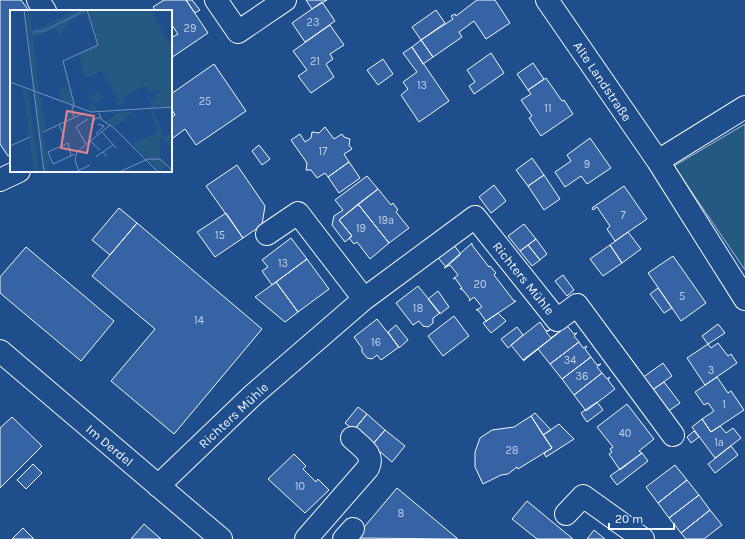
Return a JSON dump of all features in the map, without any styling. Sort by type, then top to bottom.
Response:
[{"type":"street","points":[[38,0],[45,10]]},
{"type":"street","points":[[216,0],[238,32],[285,0]]},
{"type":"street","name":"Alte Landstraße","points":[[547,0],[658,162],[745,300]]},
{"type":"street","points":[[658,162],[745,107]]},
{"type":"street","points":[[0,180],[17,172]]},
{"type":"street","points":[[267,234],[298,213],[364,299]]},
{"type":"street","name":"Richters Mühle","points":[[158,486],[253,395],[364,299],[475,217],[557,320],[577,305],[673,435]]},
{"type":"street","name":"Im Derdel","points":[[0,352],[221,539]]},
{"type":"street","points":[[306,539],[368,468],[371,462],[370,455],[352,438]]},
{"type":"street","points":[[566,514],[583,496],[643,539]]},
{"type":"shaded area","points":[[745,124],[745,270],[674,166]]},
{"type":"building","points":[[0,0],[21,0],[28,10],[10,10],[10,155],[8,156],[0,144]]},
{"type":"building","points":[[164,0],[186,0],[208,33],[172,57],[172,37],[178,34],[172,25],[172,10],[155,10],[153,7]]},
{"type":"building","points":[[186,0],[192,0],[200,10],[195,13]]},
{"type":"building","points":[[306,0],[327,0],[312,9]]},
{"type":"building","points":[[477,0],[495,0],[510,23],[486,39],[474,21],[459,32],[462,37],[433,57],[421,40],[453,19],[451,16],[455,14],[456,16]]},
{"type":"building","points":[[322,2],[335,21],[305,42],[292,23]]},
{"type":"building","points":[[436,10],[445,23],[421,40],[412,27]]},
{"type":"building","points":[[330,25],[344,45],[330,54],[333,59],[326,64],[334,77],[311,93],[298,76],[307,70],[293,51]]},
{"type":"building","points":[[421,40],[433,57],[423,64],[412,47]]},
{"type":"building","points":[[412,47],[449,101],[419,122],[401,95],[408,89],[403,82],[417,72],[403,53]]},
{"type":"building","points":[[491,53],[504,73],[474,94],[469,86],[475,82],[467,70]]},
{"type":"building","points":[[383,59],[393,74],[378,85],[367,70]]},
{"type":"building","points":[[533,63],[544,79],[528,90],[517,74]]},
{"type":"building","points":[[214,64],[246,111],[196,145],[185,129],[173,138],[172,136],[172,117],[175,115],[172,110],[172,93]]},
{"type":"building","points":[[546,78],[562,101],[564,100],[573,114],[541,136],[529,118],[532,116],[521,100],[531,94],[528,90]]},
{"type":"building","points":[[325,127],[334,139],[342,134],[344,137],[350,139],[349,145],[352,149],[344,154],[349,162],[328,177],[325,173],[317,178],[311,170],[306,170],[307,163],[291,140],[300,134],[305,142],[311,138],[312,132],[319,133]]},
{"type":"building","points":[[590,138],[611,168],[587,184],[581,176],[565,187],[555,172],[571,161],[567,155]]},
{"type":"building","points":[[259,145],[270,159],[262,165],[252,151]]},
{"type":"building","points":[[532,158],[544,175],[528,186],[516,170]]},
{"type":"building","points":[[349,162],[360,178],[339,193],[328,177]]},
{"type":"building","points":[[237,165],[265,206],[262,225],[243,238],[206,186]]},
{"type":"building","points":[[544,175],[560,199],[544,210],[528,186]]},
{"type":"building","points":[[367,176],[378,189],[339,220],[352,236],[345,242],[332,225],[334,216],[343,210],[335,200]]},
{"type":"building","points":[[494,185],[506,201],[491,213],[479,197]]},
{"type":"building","points":[[624,186],[647,219],[615,241],[607,229],[610,226],[597,207],[593,210],[592,208]]},
{"type":"building","points":[[378,189],[391,205],[393,203],[398,210],[396,212],[409,228],[389,243],[358,204]]},
{"type":"building","points":[[358,204],[389,243],[370,259],[357,242],[354,244],[349,238],[352,236],[339,220]]},
{"type":"building","points":[[119,208],[137,223],[110,255],[92,240]]},
{"type":"building","points":[[226,213],[243,238],[215,257],[197,232]]},
{"type":"building","points":[[137,223],[262,329],[174,434],[111,381],[155,329],[92,276]]},
{"type":"building","points":[[524,224],[536,239],[520,251],[508,236]]},
{"type":"building","points":[[628,232],[641,249],[622,263],[610,245]]},
{"type":"building","points":[[291,238],[307,259],[272,285],[262,271],[268,267],[262,260]]},
{"type":"building","points":[[536,239],[547,254],[540,260],[528,245]]},
{"type":"building","points":[[450,240],[460,255],[446,267],[434,253]]},
{"type":"building","points":[[472,243],[489,267],[490,266],[496,273],[494,275],[514,301],[516,301],[485,322],[486,321],[478,310],[476,310],[482,307],[474,297],[469,301],[470,299],[462,289],[460,289],[462,288],[455,278],[453,279],[458,275],[450,265],[444,268]]},
{"type":"building","points":[[528,245],[540,260],[532,266],[520,251]]},
{"type":"building","points":[[610,245],[622,263],[603,276],[590,259]]},
{"type":"building","points":[[26,247],[114,321],[81,361],[0,293],[0,277]]},
{"type":"building","points":[[673,256],[706,303],[681,321],[648,273]]},
{"type":"building","points":[[307,259],[329,289],[298,312],[276,282]]},
{"type":"building","points":[[563,275],[574,290],[567,296],[555,281]]},
{"type":"building","points":[[276,282],[298,312],[285,322],[255,297]]},
{"type":"building","points":[[418,286],[440,313],[433,318],[433,323],[428,327],[423,326],[419,321],[413,325],[396,303]]},
{"type":"building","points":[[658,288],[672,308],[664,313],[650,294]]},
{"type":"building","points":[[438,291],[449,307],[440,314],[428,299]]},
{"type":"building","points":[[498,313],[506,321],[491,333],[483,323]]},
{"type":"building","points":[[454,316],[469,336],[443,356],[428,336]]},
{"type":"building","points":[[377,319],[399,347],[381,360],[377,355],[372,359],[367,358],[354,337]]},
{"type":"building","points":[[540,322],[546,331],[550,330],[546,332],[551,338],[567,326],[523,360],[511,345]]},
{"type":"building","points":[[718,324],[725,333],[708,344],[702,336]]},
{"type":"building","points":[[396,325],[408,340],[399,348],[388,332]]},
{"type":"building","points":[[567,326],[574,334],[577,333],[574,336],[579,342],[550,364],[538,349]]},
{"type":"building","points":[[517,327],[523,335],[508,348],[501,339]]},
{"type":"building","points":[[579,342],[583,348],[587,346],[585,349],[591,357],[562,379],[550,364]]},
{"type":"building","points":[[718,343],[728,356],[731,354],[737,363],[705,385],[687,358],[708,344],[711,348]]},
{"type":"building","points":[[591,357],[597,365],[601,364],[597,367],[602,373],[574,395],[562,379]]},
{"type":"building","points":[[663,363],[672,376],[651,391],[642,378]]},
{"type":"building","points":[[602,373],[607,379],[610,377],[608,380],[615,389],[586,411],[574,395]]},
{"type":"building","points":[[717,377],[728,393],[731,391],[744,410],[711,432],[702,419],[714,411],[708,403],[704,405],[695,392]]},
{"type":"building","points":[[664,382],[680,403],[667,412],[651,391]]},
{"type":"building","points":[[597,402],[603,410],[587,422],[581,413]]},
{"type":"building","points":[[627,404],[654,439],[639,451],[642,453],[620,470],[609,454],[612,452],[610,449],[613,447],[597,427]]},
{"type":"building","points":[[358,407],[367,414],[354,430],[345,423]]},
{"type":"building","points":[[535,413],[551,430],[543,435],[531,416]]},
{"type":"building","points":[[367,414],[385,430],[372,445],[354,430]]},
{"type":"building","points":[[531,416],[552,448],[518,469],[517,467],[508,474],[501,475],[483,484],[475,467],[475,452],[480,438],[492,430],[514,427]]},
{"type":"building","points":[[12,417],[42,446],[0,488],[0,428]]},
{"type":"building","points":[[702,419],[711,432],[720,426],[726,433],[733,428],[741,438],[715,458],[692,427]]},
{"type":"building","points":[[559,424],[574,439],[546,457],[544,453],[552,448],[543,435]]},
{"type":"building","points":[[385,430],[405,446],[392,462],[372,445]]},
{"type":"building","points":[[694,431],[699,437],[691,443],[687,437]]},
{"type":"building","points":[[731,446],[738,455],[715,473],[708,464]]},
{"type":"building","points":[[642,453],[648,461],[617,485],[610,476]]},
{"type":"building","points":[[294,454],[306,466],[303,469],[316,482],[318,479],[329,490],[305,513],[268,479]]},
{"type":"building","points":[[33,464],[42,473],[26,489],[17,480]]},
{"type":"building","points":[[675,465],[687,480],[658,503],[646,487]]},
{"type":"building","points":[[687,480],[699,495],[669,518],[658,503]]},
{"type":"building","points":[[397,488],[458,539],[355,538]]},
{"type":"building","points":[[699,495],[710,510],[681,533],[669,518]]},
{"type":"building","points":[[527,501],[573,539],[537,539],[512,519]]},
{"type":"building","points":[[710,510],[722,525],[704,539],[686,539],[681,533]]},
{"type":"building","points":[[144,524],[161,539],[131,539]]},
{"type":"building","points":[[23,528],[34,539],[12,539]]},
{"type":"building","points":[[594,530],[605,539],[587,539]]}]
